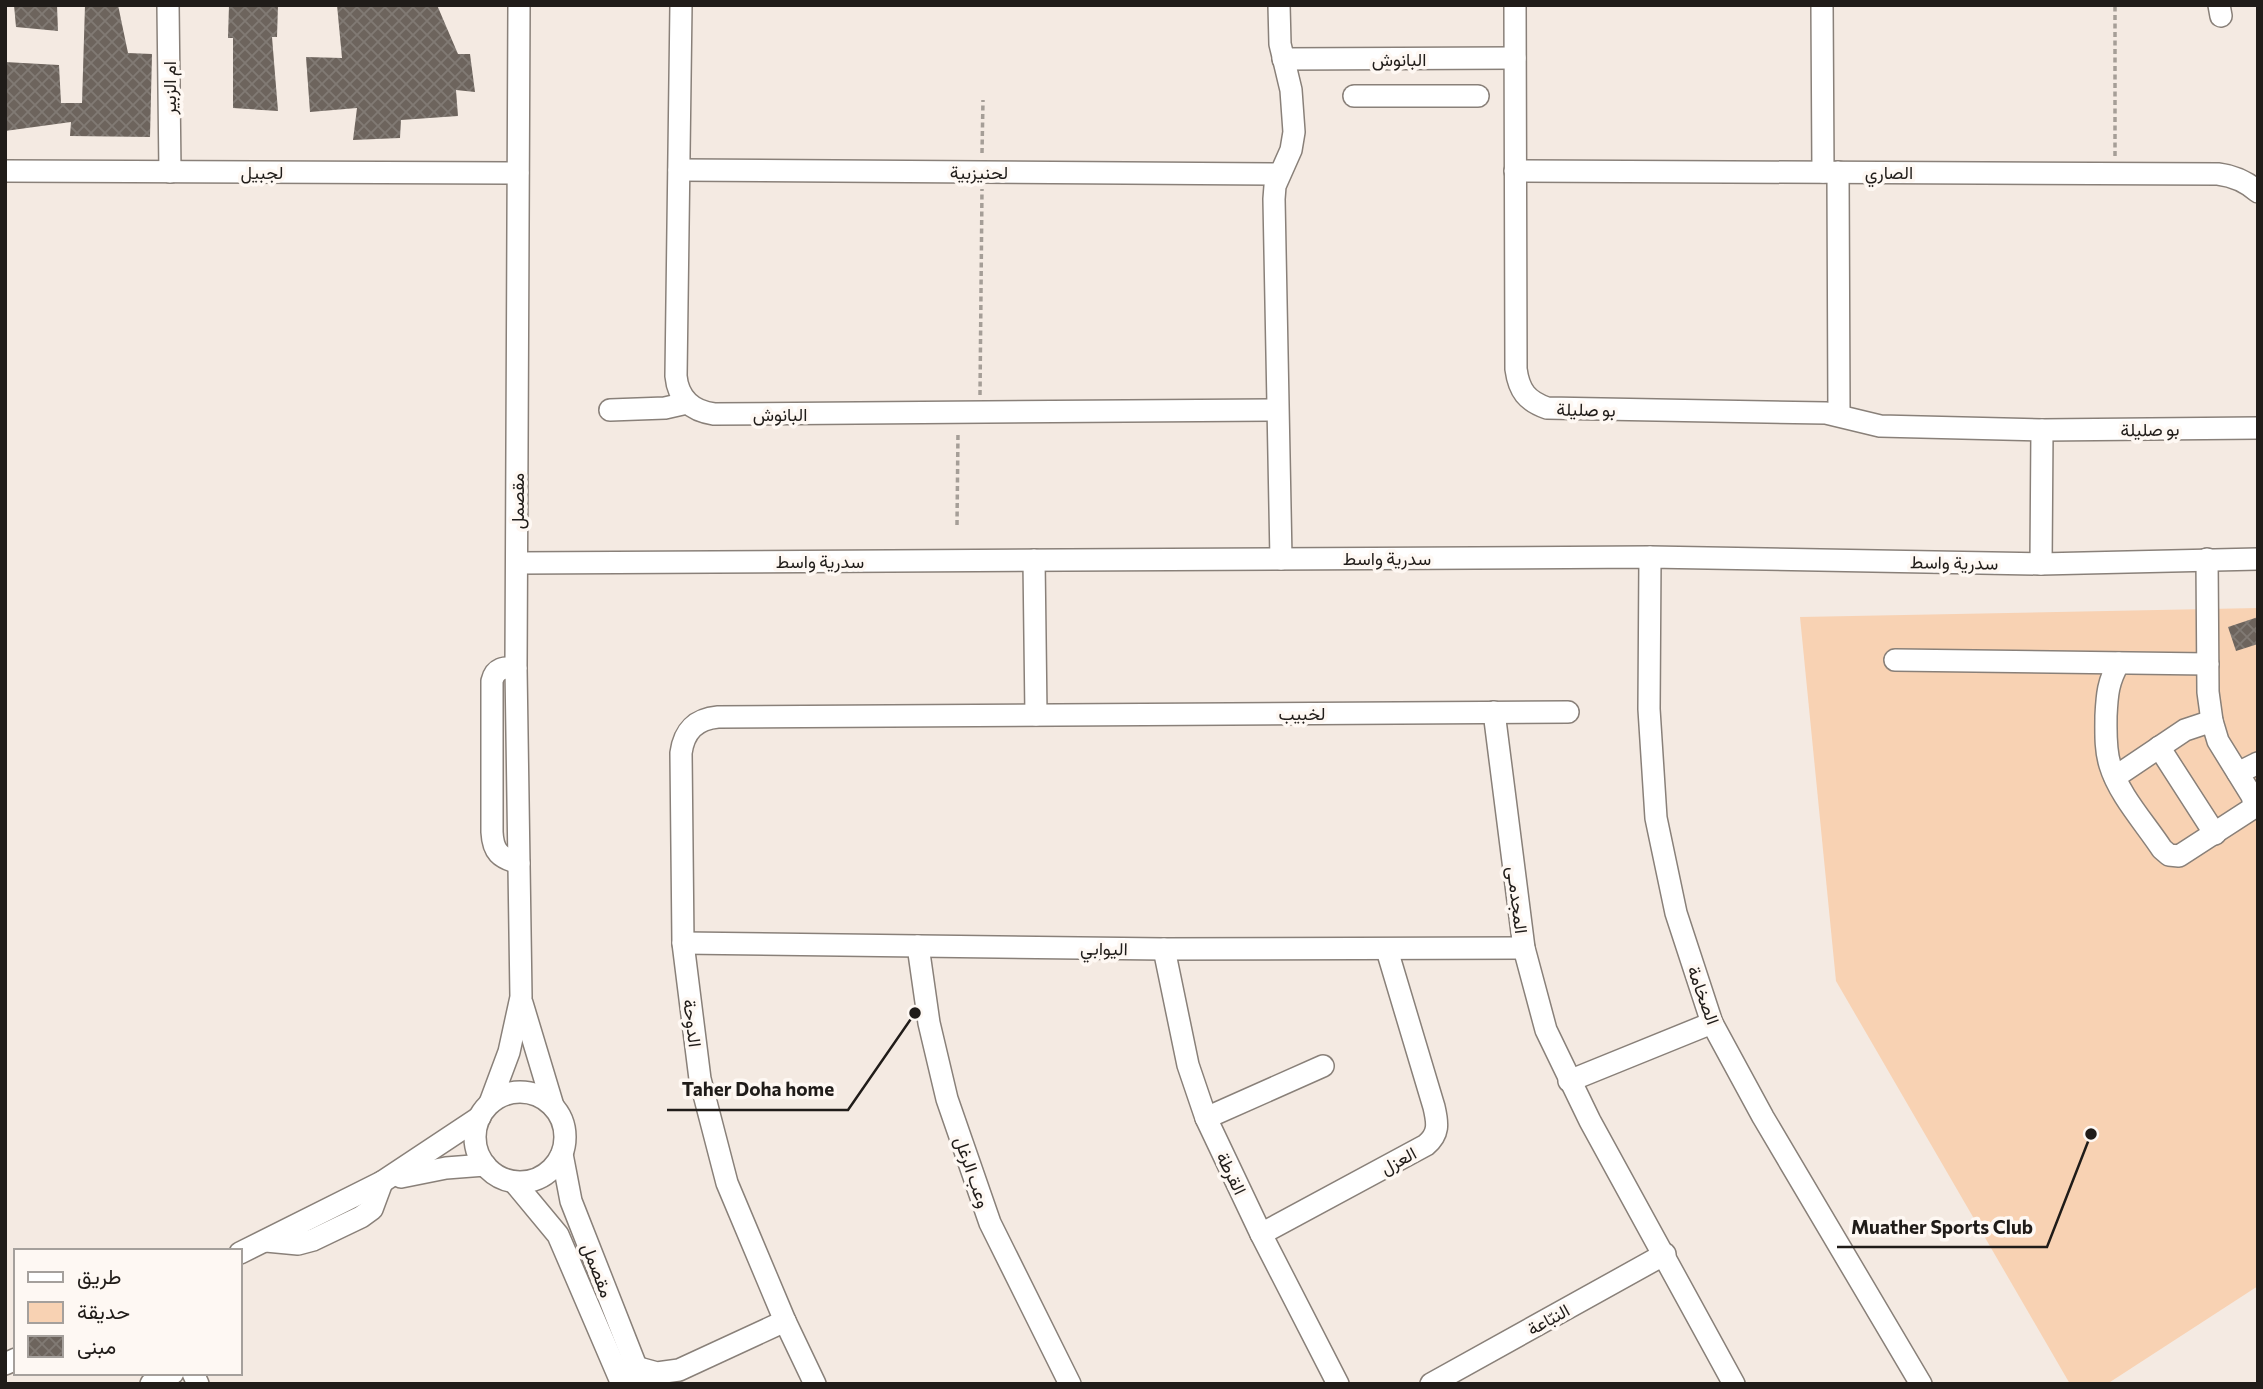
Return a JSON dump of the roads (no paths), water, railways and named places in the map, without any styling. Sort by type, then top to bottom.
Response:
[{"type":"street","name":"ام الزبير","points":[[168,5],[170,172]]},
{"type":"street","name":"مقصمل","points":[[485,1110],[509,1052],[521,997],[516,668],[519,5]]},
{"type":"street","points":[[610,410],[665,408],[687,403],[677,385],[676,376],[681,5]]},
{"type":"street","points":[[1279,5],[1283,59],[1291,90],[1294,132],[1291,150],[1279,174],[1274,199],[1276,410],[1281,559]]},
{"type":"street","name":"بو صليلة","points":[[1515,5],[1516,369],[1518,383],[1524,395],[1535,404],[1547,408],[1839,415],[1880,426],[2042,430],[2258,428]]},
{"type":"street","points":[[1822,5],[1839,415]]},
{"type":"street","name":"البانوش","points":[[1283,59],[1515,58]]},
{"type":"street","points":[[1415,60],[1415,96]]},
{"type":"street","points":[[1354,96],[1478,96]]},
{"type":"street","name":"لحنيزبية","points":[[679,170],[1279,174]]},
{"type":"street","name":"لجبيل","points":[[5,171],[518,173]]},
{"type":"street","name":"الصاري","points":[[1516,171],[2218,174],[2234,177],[2258,192]]},
{"type":"street","name":"البانوش","points":[[687,403],[704,413],[714,414],[1276,410]]},
{"type":"street","points":[[2041,564],[2042,430]]},
{"type":"street","name":"سدرية واسط","points":[[517,563],[1650,557],[2041,564],[2258,559]]},
{"type":"street","name":"الصخامة","points":[[1650,557],[1649,709],[1656,818],[1676,913],[1712,1023],[1763,1117],[1921,1384]]},
{"type":"street","points":[[2119,663],[2112,674],[2107,691],[2106,741],[2115,777],[2162,849],[2169,855],[2183,855],[2253,807],[2253,800],[2218,741],[2212,721],[2208,692],[2207,559]]},
{"type":"street","points":[[1034,560],[1036,715]]},
{"type":"street","points":[[1895,660],[2208,664]]},
{"type":"street","name":"المجدمـى","points":[[1494,712],[1524,948],[1546,1030],[1569,1081],[1734,1384]]},
{"type":"street","name":"لخبيب","points":[[681,754],[682,742],[696,723],[718,716],[1568,712]]},
{"type":"street","points":[[2115,777],[2185,730],[2212,721]]},
{"type":"street","points":[[2159,747],[2214,834]]},
{"type":"street","name":"الدوحة","points":[[681,754],[683,943],[700,1079],[727,1183],[785,1321],[815,1384]]},
{"type":"street","points":[[2238,773],[2258,763]]},
{"type":"street","name":"اليوابي","points":[[683,943],[1164,949],[1524,948]]},
{"type":"street","name":"وعب الرغل","points":[[918,946],[929,1023],[947,1098],[990,1223],[1070,1384]]},
{"type":"street","name":"القرطة","points":[[1164,949],[1188,1065],[1206,1118],[1261,1234],[1338,1384]]},
{"type":"street","name":"العزل","points":[[1261,1234],[1426,1145],[1437,1132],[1434,1107],[1387,950]]},
{"type":"street","name":"مقصمل","points":[[521,997],[553,1106]]},
{"type":"street","points":[[1569,1081],[1712,1023]]},
{"type":"street","points":[[1206,1118],[1323,1066]]},
{"type":"street","points":[[242,1252],[382,1182],[505,1094],[522,1092],[539,1096],[553,1106],[562,1120],[566,1137],[555,1167],[543,1176],[529,1181],[514,1182],[498,1176],[485,1165],[477,1150],[475,1133],[485,1110]]},
{"type":"street","name":"مقصمل","points":[[562,1154],[571,1201],[633,1378]]},
{"type":"street","points":[[382,1182],[417,1173],[485,1165]]},
{"type":"street","name":"مقصمل","points":[[514,1182],[558,1235],[633,1378]]},
{"type":"street","name":"النبّاعة","points":[[1431,1384],[1665,1254]]},
{"type":"street","points":[[633,1378],[657,1373],[672,1377],[785,1321]]},
{"type":"street","points":[[151,1384],[169,1375]]},
{"type":"place","name":"Taher Doha home","points":[[915,1013]]},
{"type":"place","name":"Muather Sports Club","points":[[2091,1134]]}]
